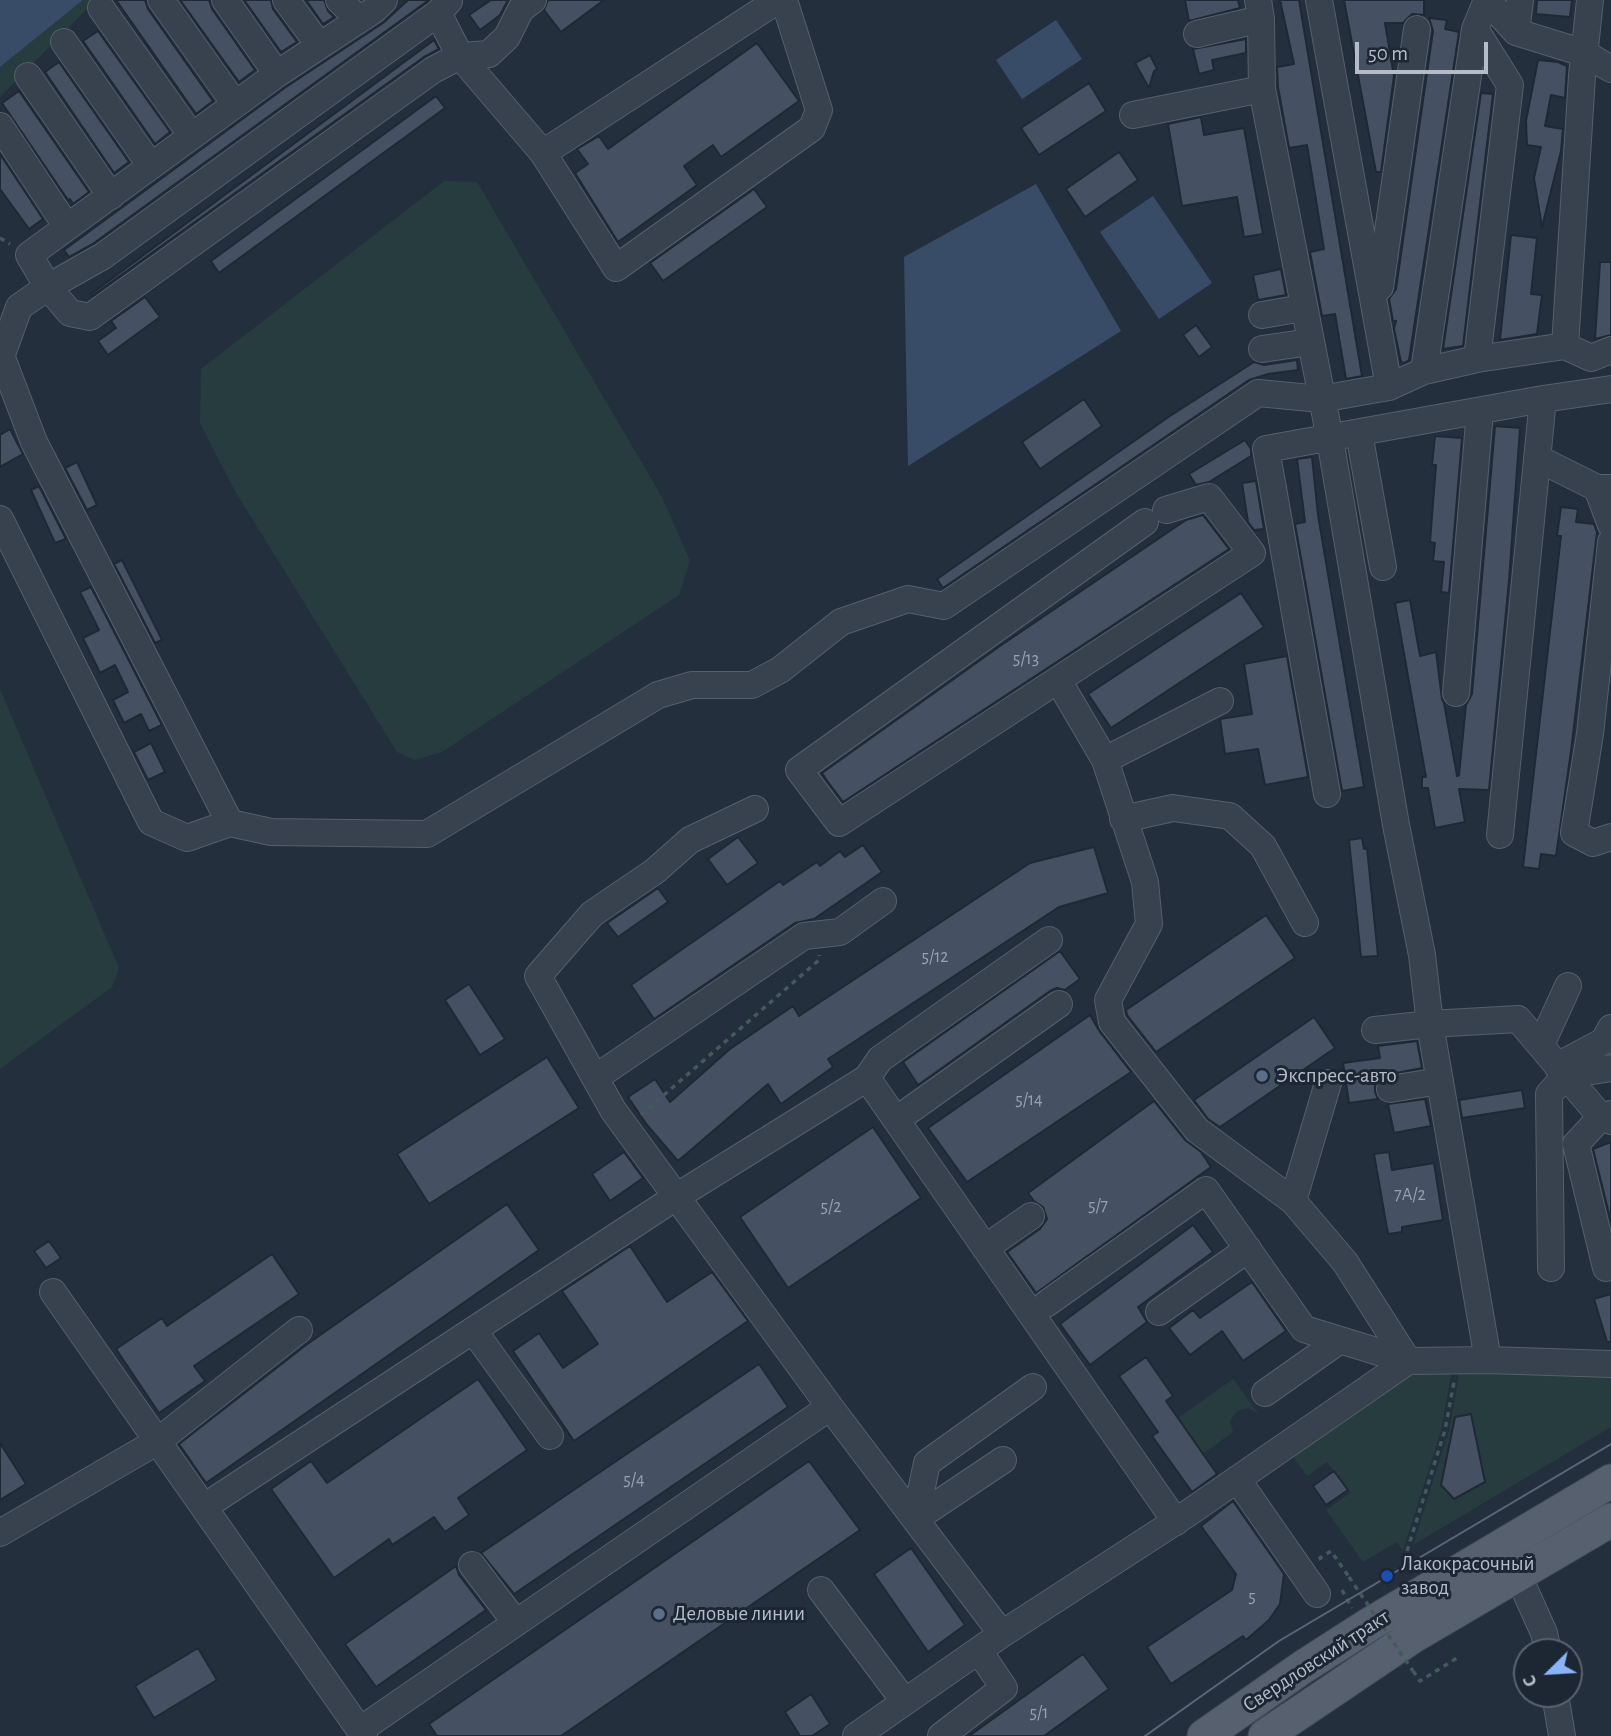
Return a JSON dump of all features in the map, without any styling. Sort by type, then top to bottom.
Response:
[{"type":"main road","name":"Свердловский тракт","points":[[1204,1736],[1303,1667],[1611,1481]]},
{"type":"main road","name":"Свердловский тракт","points":[[1265,1736],[1412,1637],[1611,1520]]},
{"type":"main road","points":[[1502,1546],[1518,1575]]},
{"type":"street","points":[[161,0],[235,104]]},
{"type":"street","points":[[225,0],[277,74]]},
{"type":"street","points":[[286,0],[319,45]]},
{"type":"street","points":[[339,0],[359,19]]},
{"type":"street","points":[[384,0],[374,10],[235,104],[29,255],[48,287],[70,313],[90,317],[433,70],[460,55],[489,54],[507,37],[521,9],[533,0]]},
{"type":"street","points":[[543,153],[778,0]]},
{"type":"street","points":[[230,823],[34,442],[1,359],[19,307],[103,256],[444,7],[460,55],[543,153],[616,268],[811,128],[818,110],[784,0]]},
{"type":"street","points":[[1320,0],[1389,387]]},
{"type":"street","points":[[1424,370],[1475,29],[1487,0],[1516,32],[1584,54],[1611,69]]},
{"type":"street","points":[[1516,32],[1520,0]]},
{"type":"street","points":[[1565,346],[1590,0]]},
{"type":"street","points":[[101,8],[192,136]]},
{"type":"street","points":[[1197,34],[1259,10],[1262,89],[1330,439],[1396,825],[1422,955],[1430,1024],[1488,1360]]},
{"type":"street","points":[[1376,309],[1417,29]]},
{"type":"street","points":[[1475,29],[1510,85],[1477,359]]},
{"type":"street","points":[[64,42],[151,166]]},
{"type":"street","points":[[28,76],[111,195]]},
{"type":"street","points":[[1133,115],[1262,89]]},
{"type":"street","points":[[0,127],[67,227]]},
{"type":"street","points":[[1262,315],[1303,308]]},
{"type":"street","points":[[1262,349],[1310,342]]},
{"type":"street","points":[[0,519],[151,822],[187,838],[230,823],[271,832],[427,834],[658,695],[692,685],[752,685],[780,670],[841,622],[908,599],[944,606],[1258,393],[1321,399],[1389,387],[1424,370],[1477,359],[1565,346],[1591,358],[1611,350]]},
{"type":"street","points":[[1326,794],[1266,449],[1611,389]]},
{"type":"street","points":[[1500,835],[1543,399]]},
{"type":"street","points":[[1456,693],[1479,411]]},
{"type":"street","points":[[1359,433],[1382,567]]},
{"type":"street","points":[[1537,458],[1604,488],[1611,525]]},
{"type":"street","points":[[1209,498],[1252,553],[1058,680],[839,823],[799,770],[1155,516],[1209,498]]},
{"type":"street","points":[[1611,542],[1600,739],[1574,833],[1593,843],[1611,837]]},
{"type":"street","points":[[1058,680],[1105,760],[1145,882],[1149,924],[1108,1000],[1112,1022],[1197,1130],[1293,1201],[1345,1262],[1408,1361]]},
{"type":"street","points":[[1105,760],[1220,701]]},
{"type":"street","points":[[1123,819],[1172,808],[1230,816],[1263,846],[1306,923]]},
{"type":"street","points":[[755,809],[690,840],[655,871],[592,914],[538,976],[613,1110],[830,1406],[1002,1634]]},
{"type":"street","points":[[595,1078],[804,936],[840,932],[883,901]]},
{"type":"street","points":[[204,1507],[676,1197],[867,1078],[880,1059],[1049,940]]},
{"type":"street","points":[[1541,1045],[1568,986]]},
{"type":"street","points":[[896,1120],[1059,1004]]},
{"type":"street","points":[[1375,1030],[1518,1019],[1608,1117],[1576,1144],[1606,1268]]},
{"type":"street","points":[[1551,1268],[1549,1094],[1562,1070],[1604,1041],[1611,1028]]},
{"type":"street","points":[[1562,1070],[1611,1068]]},
{"type":"street","points":[[867,1078],[1176,1522]]},
{"type":"street","points":[[1390,1089],[1440,1081]]},
{"type":"street","points":[[1293,1201],[1328,1083]]},
{"type":"street","points":[[1046,1304],[1206,1190],[1304,1329],[1408,1361],[1488,1360],[1611,1364]]},
{"type":"street","points":[[985,1248],[1031,1216]]},
{"type":"street","points":[[1159,1311],[1248,1249]]},
{"type":"street","points":[[53,1292],[362,1733],[830,1406]]},
{"type":"street","points":[[0,1533],[158,1441],[299,1330]]},
{"type":"street","points":[[473,1330],[550,1436]]},
{"type":"street","points":[[1265,1393],[1340,1340]]},
{"type":"street","points":[[856,1736],[1002,1634],[1176,1522],[1408,1361]]},
{"type":"street","points":[[915,1519],[927,1463],[1033,1387]]},
{"type":"street","points":[[915,1519],[1003,1460]]},
{"type":"street","points":[[1237,1479],[1317,1594]]},
{"type":"street","points":[[472,1565],[516,1623]]},
{"type":"street","points":[[1518,1575],[1545,1638]]},
{"type":"street","points":[[821,1590],[905,1702]]},
{"type":"street","points":[[941,1736],[1004,1688],[979,1651]]},
{"type":"street","points":[[1557,1708],[1562,1736]]},
{"type":"path","points":[[626,1128],[819,960],[823,934]]},
{"type":"path","points":[[1407,1551],[1445,1430],[1457,1360]]},
{"type":"path","points":[[1326,1567],[1320,1558],[1331,1550],[1420,1681],[1457,1658]]},
{"type":"green space","points":[[83,0],[96,0],[0,97],[0,67]]},
{"type":"green space","points":[[444,181],[477,182],[662,497],[690,561],[679,595],[442,752],[415,760],[397,752],[236,493],[200,423],[201,369]]},
{"type":"green space","points":[[0,689],[119,968],[112,987],[0,1069]]},
{"type":"green space","points":[[1453,1363],[1441,1431],[1403,1551],[1397,1542],[1363,1562],[1326,1510],[1350,1493],[1327,1462],[1307,1476],[1291,1454],[1398,1376]]},
{"type":"green space","points":[[1461,1363],[1611,1378],[1611,1427],[1413,1545],[1450,1427]]},
{"type":"green space","points":[[1233,1379],[1259,1415],[1249,1408],[1237,1411],[1230,1421],[1233,1432],[1203,1454],[1178,1418]]},
{"type":"water","points":[[0,0],[83,0],[0,67]]},
{"type":"water","points":[[1056,20],[1082,59],[1022,99],[996,60]]},
{"type":"water","points":[[1036,184],[1121,331],[908,466],[904,257]]},
{"type":"water","points":[[1153,196],[1212,283],[1159,319],[1100,232]]},
{"type":"building","points":[[116,0],[145,0],[148,9],[213,101],[196,114]]},
{"type":"building","points":[[180,0],[209,0],[212,9],[255,70],[239,82]]},
{"type":"building","points":[[244,0],[271,0],[273,9],[297,42],[281,52]]},
{"type":"building","points":[[306,0],[324,0],[328,11],[334,17],[323,24]]},
{"type":"building","points":[[408,0],[429,0],[94,243],[69,257],[64,250],[286,87],[383,23]]},
{"type":"building","points":[[491,0],[508,0],[500,15],[480,30],[469,15]]},
{"type":"building","points":[[548,0],[604,0],[561,32],[544,10]]},
{"type":"building","points":[[1185,0],[1238,0],[1240,8],[1189,21]]},
{"type":"building","points":[[1280,0],[1299,0],[1362,376],[1346,379],[1335,314],[1322,316],[1310,252],[1324,249],[1307,145],[1289,148],[1278,87],[1277,67],[1294,64]]},
{"type":"building","points":[[1344,0],[1424,0],[1424,15],[1412,14],[1403,23],[1385,23],[1394,76],[1381,172],[1376,172]]},
{"type":"building","points":[[1537,0],[1572,0],[1570,17],[1536,14]]},
{"type":"building","points":[[1429,18],[1447,20],[1445,29],[1459,32],[1409,360],[1404,363],[1401,362],[1394,329],[1396,321],[1393,321],[1389,299],[1396,289],[1433,31]]},
{"type":"building","points":[[98,31],[170,132],[155,144],[83,41]]},
{"type":"building","points":[[1246,39],[1246,53],[1212,60],[1214,70],[1199,74],[1193,49]]},
{"type":"building","points":[[434,40],[439,49],[424,57],[92,296],[91,294]]},
{"type":"building","points":[[757,43],[799,101],[721,157],[713,145],[684,166],[697,185],[618,242],[575,173],[588,164],[577,149],[599,136],[608,149]]},
{"type":"building","points":[[1150,55],[1157,69],[1149,88],[1135,63]]},
{"type":"building","points":[[1538,60],[1567,66],[1565,98],[1551,95],[1545,126],[1563,129],[1561,151],[1542,227],[1534,178],[1541,147],[1527,145],[1526,121]]},
{"type":"building","points":[[59,62],[129,162],[114,173],[45,72]]},
{"type":"building","points":[[1089,83],[1106,111],[1039,155],[1021,128]]},
{"type":"building","points":[[19,91],[89,192],[73,204],[2,103]]},
{"type":"building","points":[[1481,93],[1493,94],[1463,346],[1443,349]]},
{"type":"building","points":[[436,96],[445,108],[219,273],[211,261]]},
{"type":"building","points":[[1201,117],[1204,135],[1244,128],[1263,234],[1244,237],[1237,197],[1182,206],[1168,124]]},
{"type":"building","points":[[1119,152],[1138,180],[1085,217],[1066,189]]},
{"type":"building","points":[[0,154],[43,219],[29,229],[0,189]]},
{"type":"building","points":[[754,189],[767,207],[663,281],[650,263]]},
{"type":"building","points":[[1511,235],[1537,238],[1531,294],[1542,295],[1537,334],[1500,340]]},
{"type":"building","points":[[1600,262],[1611,262],[1611,335],[1595,339]]},
{"type":"building","points":[[1281,269],[1286,295],[1258,300],[1253,275]]},
{"type":"building","points":[[145,297],[160,317],[108,355],[98,341],[116,328],[111,321]]},
{"type":"building","points":[[1196,325],[1212,347],[1199,357],[1183,335]]},
{"type":"building","points":[[1297,360],[1298,370],[1249,380],[943,588],[937,579],[1170,416],[1254,362],[1264,365]]},
{"type":"building","points":[[1084,399],[1102,426],[1040,469],[1022,442]]},
{"type":"building","points":[[1495,426],[1520,428],[1489,790],[1459,789],[1465,822],[1435,828],[1428,788],[1422,788],[1422,777],[1426,777],[1395,603],[1410,600],[1420,656],[1436,652],[1457,776],[1466,705],[1472,694]]},
{"type":"building","points":[[10,429],[23,454],[0,467],[0,435]]},
{"type":"building","points":[[1435,436],[1462,438],[1449,593],[1441,592],[1444,562],[1433,561],[1435,543],[1430,542],[1436,465],[1432,465]]},
{"type":"building","points":[[1245,440],[1251,449],[1251,456],[1209,482],[1196,485],[1189,474]]},
{"type":"building","points":[[1312,457],[1318,515],[1364,787],[1342,791],[1295,524],[1305,522],[1297,459]]},
{"type":"building","points":[[77,462],[97,505],[87,510],[65,468]]},
{"type":"building","points":[[1256,481],[1264,529],[1254,530],[1248,522],[1242,483]]},
{"type":"building","points":[[39,486],[66,539],[55,543],[31,490]]},
{"type":"building","points":[[1561,507],[1578,509],[1576,522],[1594,524],[1597,532],[1556,856],[1541,854],[1539,869],[1523,867],[1561,536],[1557,536]]},
{"type":"building","points":[[1203,515],[1229,549],[843,802],[822,773],[1000,646],[1186,520]]},
{"type":"building","points":[[122,560],[162,640],[155,643],[114,564]]},
{"type":"building","points":[[91,587],[162,725],[149,731],[141,714],[124,723],[113,700],[128,692],[115,665],[100,673],[83,638],[99,630],[80,592]]},
{"type":"building","points":[[1241,593],[1264,627],[1111,728],[1088,694]]},
{"type":"building","points":[[1287,656],[1308,777],[1265,785],[1258,749],[1225,754],[1220,719],[1252,714],[1244,664]]},
{"type":"building","points":[[151,743],[165,772],[148,780],[134,752]]},
{"type":"building","points":[[738,837],[758,863],[727,885],[708,859]]},
{"type":"building","points":[[1362,838],[1364,849],[1367,848],[1378,956],[1361,957],[1349,840]]},
{"type":"building","points":[[863,845],[882,872],[814,919],[795,923],[654,1019],[631,985],[780,881],[783,885],[817,862],[820,866],[840,851],[845,857]]},
{"type":"building","points":[[1094,847],[1108,893],[1059,907],[828,1059],[833,1067],[781,1104],[768,1084],[678,1161],[647,1125],[628,1097],[655,1079],[670,1102],[730,1049],[793,1006],[799,1016],[1030,863]]},
{"type":"building","points":[[658,888],[668,902],[618,937],[607,923]]},
{"type":"building","points":[[1266,915],[1295,958],[1156,1052],[1126,1010]]},
{"type":"building","points":[[1060,951],[1080,979],[1065,990],[1057,988],[1050,991],[918,1085],[903,1062]]},
{"type":"building","points":[[469,984],[505,1039],[480,1055],[445,1000]]},
{"type":"building","points":[[1090,1015],[1131,1072],[967,1182],[928,1128]]},
{"type":"building","name":"Экспресс-авто","points":[[1314,1017],[1335,1048],[1220,1127],[1208,1119],[1194,1100]]},
{"type":"building","points":[[1417,1041],[1422,1068],[1381,1076],[1375,1084],[1378,1099],[1349,1103],[1343,1063],[1380,1058],[1378,1046]]},
{"type":"building","points":[[547,1057],[579,1108],[429,1204],[397,1154]]},
{"type":"building","points":[[1522,1090],[1525,1108],[1462,1118],[1459,1100]]},
{"type":"building","points":[[1425,1099],[1431,1126],[1394,1133],[1388,1104]]},
{"type":"building","points":[[1154,1101],[1185,1140],[1201,1152],[1211,1167],[1036,1293],[1007,1252],[1040,1229],[1047,1219],[1043,1207],[1028,1193]]},
{"type":"building","points":[[873,1127],[921,1198],[788,1288],[740,1217]]},
{"type":"building","points":[[1611,1142],[1611,1222],[1593,1149]]},
{"type":"building","points":[[624,1152],[643,1178],[610,1201],[592,1174]]},
{"type":"building","points":[[1389,1152],[1392,1170],[1434,1163],[1443,1220],[1402,1227],[1402,1232],[1388,1234],[1374,1154]]},
{"type":"building","points":[[507,1204],[539,1250],[206,1483],[179,1444],[306,1345]]},
{"type":"building","points":[[1193,1225],[1213,1252],[1138,1307],[1147,1322],[1090,1365],[1060,1324]]},
{"type":"building","points":[[49,1241],[61,1258],[46,1268],[34,1251]]},
{"type":"building","points":[[630,1246],[667,1302],[712,1272],[748,1321],[574,1441],[513,1351],[539,1333],[563,1368],[598,1344],[562,1291]]},
{"type":"building","points":[[272,1254],[299,1294],[194,1366],[205,1381],[159,1413],[116,1349],[162,1318],[167,1326]]},
{"type":"building","points":[[1252,1282],[1286,1331],[1243,1361],[1222,1331],[1190,1355],[1169,1328],[1193,1310],[1200,1318]]},
{"type":"building","points":[[1611,1294],[1611,1342],[1607,1342],[1594,1299]]},
{"type":"building","points":[[1146,1357],[1173,1396],[1166,1401],[1217,1474],[1192,1492],[1152,1436],[1158,1432],[1119,1376]]},
{"type":"building","points":[[759,1364],[788,1407],[514,1594],[481,1553]]},
{"type":"building","points":[[478,1379],[527,1450],[458,1498],[469,1515],[445,1532],[434,1517],[392,1545],[389,1539],[334,1578],[271,1489],[311,1461],[327,1483]]},
{"type":"building","points":[[1471,1414],[1485,1482],[1454,1499],[1441,1485],[1455,1417]]},
{"type":"building","points":[[0,1443],[26,1484],[0,1500]]},
{"type":"building","points":[[809,1461],[860,1530],[561,1736],[437,1736],[429,1724]]},
{"type":"building","points":[[1334,1471],[1348,1490],[1326,1505],[1313,1486]]},
{"type":"building","points":[[1233,1501],[1284,1574],[1280,1604],[1269,1620],[1246,1640],[1243,1636],[1171,1684],[1147,1647],[1232,1590],[1236,1574],[1201,1526]]},
{"type":"building","points":[[911,1548],[965,1625],[928,1652],[874,1574]]},
{"type":"building","points":[[456,1566],[459,1575],[486,1610],[376,1687],[345,1644]]},
{"type":"building","points":[[198,1648],[217,1680],[154,1718],[135,1686]]},
{"type":"building","points":[[1083,1654],[1109,1689],[1044,1736],[969,1736]]},
{"type":"building","points":[[811,1694],[830,1724],[812,1736],[800,1736],[785,1712]]},
{"type":"tram line","points":[[1145,1736],[1279,1641],[1611,1444]]},
{"type":"place","name":"Экспресс-авто","points":[[1262,1076]]},
{"type":"place","name":"Лакокрасочный завод","points":[[1387,1576]]},
{"type":"place","name":"Деловые линии","points":[[659,1614]]}]
